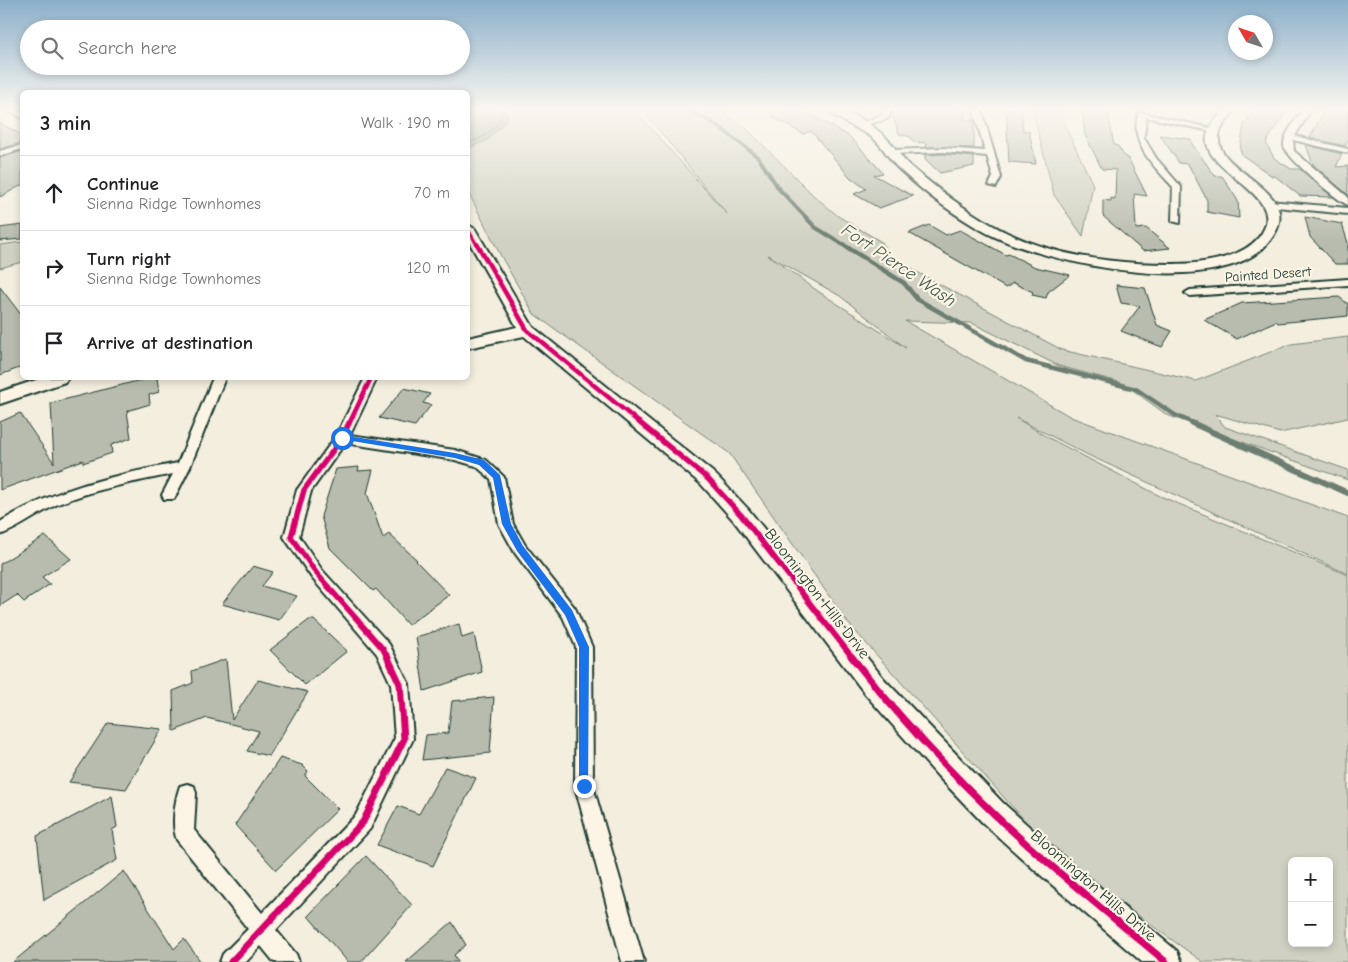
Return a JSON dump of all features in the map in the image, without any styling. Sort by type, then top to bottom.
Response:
[{"type":"street","points":[[893,153],[906,170],[971,217],[1009,239],[1069,257],[1097,262],[1135,267],[1193,267],[1240,256],[1264,240],[1271,228],[1269,204],[1257,188],[1221,157],[1219,153]]},
{"type":"street","points":[[977,153],[990,154],[997,177],[993,185]]},
{"type":"street","points":[[1149,153],[1177,187],[1177,221]]},
{"type":"street","points":[[1291,153],[1293,157],[1328,182],[1348,202]]},
{"type":"street","points":[[1269,204],[1348,211]]},
{"type":"street","name":"Bloomington Hills Drive","points":[[470,233],[527,330],[708,479],[741,515],[875,687],[947,765],[993,813],[1046,862],[1166,962]]},
{"type":"street","name":"Painted Desert","points":[[1190,293],[1348,282]]},
{"type":"street","points":[[470,343],[527,330]]},
{"type":"street","points":[[0,398],[53,380]]},
{"type":"street","points":[[169,495],[183,467],[218,380]]},
{"type":"street","points":[[231,962],[263,930],[362,822],[404,739],[400,684],[383,649],[318,574],[291,537],[304,490],[342,438],[370,380]]},
{"type":"street","points":[[342,438],[482,462],[497,477],[506,524],[520,549],[569,613],[584,647],[584,786],[633,962]]},
{"type":"street","points":[[0,529],[30,511],[60,497],[117,480],[183,467]]},
{"type":"street","points":[[187,793],[184,833],[288,962]]},
{"type":"shaded area","points":[[470,153],[673,153],[727,214],[677,153],[771,153],[813,195],[838,216],[883,243],[889,257],[1062,350],[1196,381],[1291,344],[1348,337],[1348,418],[1280,433],[1215,414],[1225,427],[1348,470],[1348,480],[1167,415],[1123,383],[1059,366],[972,323],[905,321],[1071,417],[1348,518],[1348,574],[1088,455],[1016,418],[1047,437],[1160,496],[1348,575],[1348,962],[1203,962],[1059,859],[848,623],[729,453],[534,314],[470,196]],"holes":[[[768,255],[840,296],[906,348],[819,292]]]},
{"type":"shaded area","points":[[1043,153],[1078,153],[1093,185],[1083,236],[1054,195]]},
{"type":"shaded area","points":[[20,242],[20,263],[0,268],[0,245]]},
{"type":"building","points":[[20,153],[20,186],[0,197],[0,158]]},
{"type":"building","points":[[830,153],[865,153],[883,173],[874,175],[913,196],[879,208],[854,194],[866,189],[850,177]]},
{"type":"building","points":[[1008,153],[1034,153],[1036,164],[1009,162]]},
{"type":"building","points":[[1094,153],[1122,153],[1128,158],[1147,196],[1134,194],[1136,229],[1146,228],[1170,248],[1143,251],[1103,216],[1103,200],[1111,201],[1111,198],[1115,199],[1116,170],[1102,169]]},
{"type":"building","points":[[1172,153],[1198,153],[1215,176],[1222,176],[1238,201],[1239,218],[1207,212],[1207,200],[1188,164],[1179,163]]},
{"type":"building","points":[[1241,153],[1271,153],[1274,158],[1291,169],[1300,169],[1333,197],[1300,196],[1275,176],[1272,176]]},
{"type":"building","points":[[1309,153],[1342,154],[1336,167],[1348,166],[1348,195],[1313,164]]},
{"type":"building","points":[[943,154],[974,157],[974,166],[940,173],[925,159],[925,155]]},
{"type":"building","points":[[1305,217],[1342,224],[1348,243],[1348,264],[1335,264],[1310,237]]},
{"type":"building","points":[[20,225],[20,239],[0,241],[0,228]]},
{"type":"building","points":[[929,225],[946,235],[960,230],[1006,255],[1009,254],[1035,267],[1070,275],[1048,292],[1046,298],[1032,295],[1033,292],[1013,283],[1006,288],[909,233]]},
{"type":"building","points":[[1116,285],[1145,288],[1157,325],[1172,331],[1162,347],[1121,331],[1140,306],[1121,303]]},
{"type":"building","points":[[0,287],[20,313],[20,368],[0,375]]},
{"type":"building","points":[[1339,297],[1348,304],[1348,316],[1278,323],[1276,321],[1237,339],[1204,320],[1242,303]]},
{"type":"building","points":[[141,380],[157,380],[159,392],[149,395],[150,404],[127,411],[131,438],[111,445],[112,453],[83,463],[83,460],[0,490],[0,422],[20,413],[54,463],[51,403]]},
{"type":"building","points":[[404,388],[430,394],[423,403],[431,405],[415,426],[379,418]]},
{"type":"building","points":[[359,467],[358,471],[373,470],[367,493],[383,538],[389,534],[417,560],[449,595],[408,625],[376,589],[373,591],[330,548],[321,516],[336,469]]},
{"type":"building","points":[[45,536],[71,559],[42,577],[50,584],[24,602],[17,595],[0,606],[0,564]]},
{"type":"building","points":[[253,566],[273,572],[262,586],[297,596],[279,620],[222,604]]},
{"type":"building","points":[[309,620],[314,620],[347,651],[305,685],[270,650]]},
{"type":"building","points":[[459,624],[462,638],[474,634],[482,672],[424,691],[416,637]]},
{"type":"building","points":[[226,659],[232,720],[258,680],[308,692],[269,756],[247,751],[259,731],[207,718],[174,731],[173,691],[193,683],[192,671]]},
{"type":"building","points":[[494,697],[490,753],[422,760],[426,735],[448,733],[452,701]]},
{"type":"building","points":[[108,723],[162,729],[126,789],[69,782]]},
{"type":"building","points":[[280,758],[302,765],[308,771],[305,776],[338,809],[276,870],[235,825]]},
{"type":"building","points":[[445,767],[476,778],[433,866],[377,845],[398,806],[419,814]]},
{"type":"building","points":[[112,796],[117,827],[112,830],[117,860],[44,900],[37,836]]},
{"type":"building","points":[[366,856],[412,905],[361,962],[348,962],[308,916]]},
{"type":"building","points":[[124,871],[174,949],[184,939],[201,962],[13,962]]},
{"type":"building","points":[[452,922],[466,945],[454,955],[458,962],[406,962]]},
{"type":"waterway","name":"Fort Pierce Wash","points":[[753,153],[758,157],[779,189],[815,227],[844,245]]},
{"type":"waterway","name":"Fort Pierce Wash","points":[[842,244],[904,283],[917,299],[1026,361],[1136,389],[1175,415],[1195,424]]},
{"type":"waterway","name":"Fort Pierce Wash","points":[[1192,423],[1348,493]]},
{"type":"cycle path","points":[[470,232],[527,330],[708,479],[741,515],[875,687],[947,765],[993,813],[1046,861],[1166,962]]},
{"type":"cycle path","points":[[231,962],[363,822],[404,739],[400,684],[383,649],[317,574],[291,537],[304,490],[342,438],[370,380]]},
{"type":"route","points":[[342,438],[482,462],[497,477],[506,524],[520,549],[569,613],[584,647],[584,786]]}]
